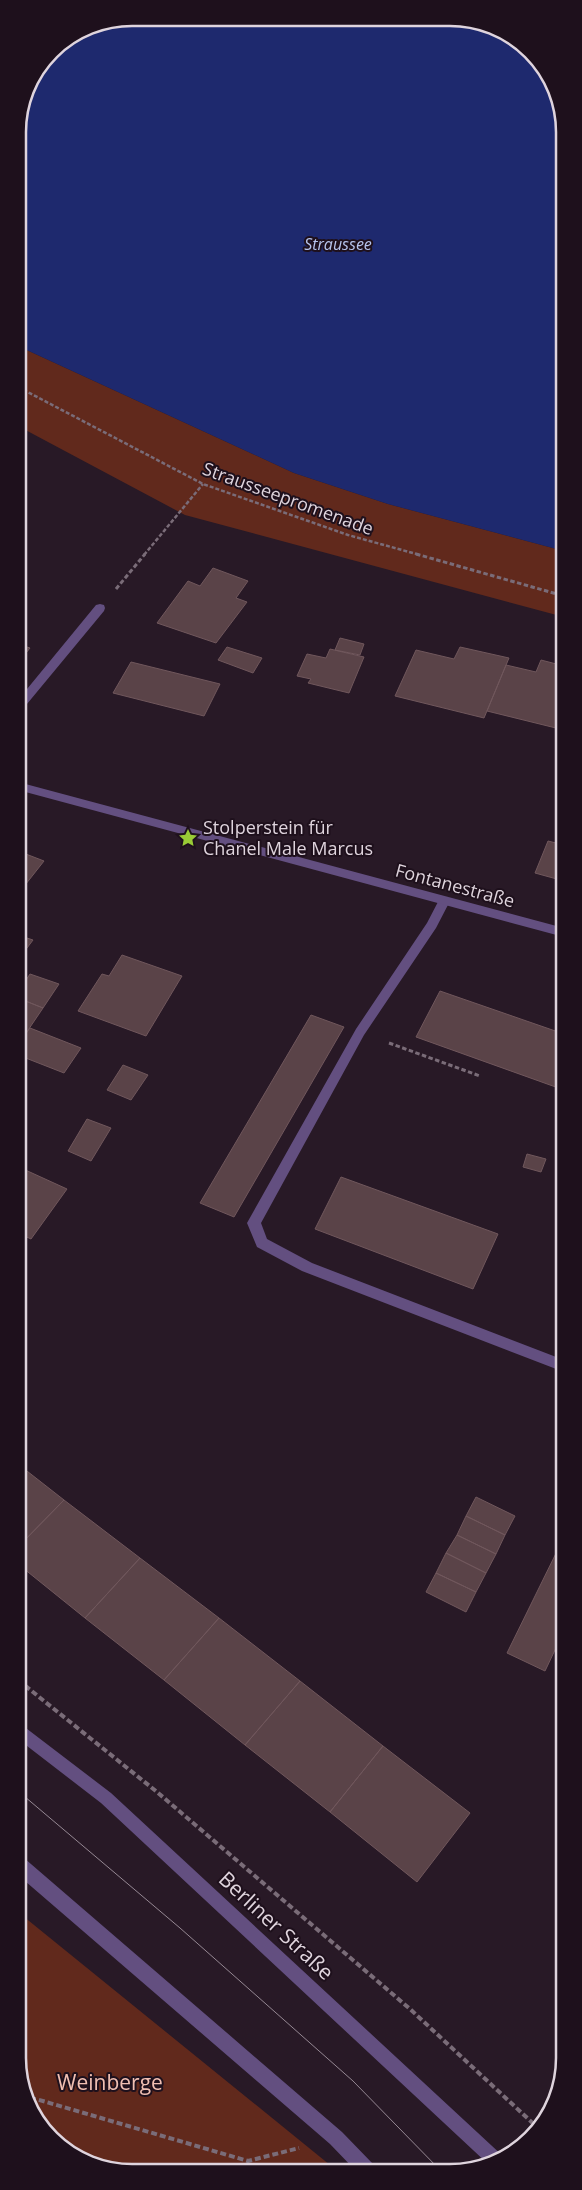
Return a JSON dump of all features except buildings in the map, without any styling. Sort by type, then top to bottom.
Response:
[{"type":"street","points":[[26,697],[100,608]]},
{"type":"street","name":"Fontanestraße","points":[[26,788],[556,931]]},
{"type":"street","points":[[444,901],[432,926],[360,1032],[254,1224],[262,1243],[307,1268],[556,1363]]},
{"type":"street","name":"Berliner Straße","points":[[26,1735],[106,1798],[491,2155]]},
{"type":"street","points":[[26,1871],[336,2138],[361,2164]]},
{"type":"path","name":"Strausseepromenade","points":[[26,391],[203,484],[348,535],[556,594]]},
{"type":"path","points":[[100,608],[203,484]]},
{"type":"path","points":[[360,1032],[480,1076]]},
{"type":"path","points":[[26,1686],[157,1792],[410,2009],[533,2123]]},
{"type":"path","points":[[34,2099],[248,2161],[336,2138]]},
{"type":"green space","points":[[26,350],[294,473],[388,504],[556,549],[556,615],[185,515],[26,430]]},
{"type":"green space","name":"Weinberge","points":[[26,1918],[329,2164],[132,2164],[111,2162],[85,2153],[73,2146],[44,2117],[34,2098],[27,2072]]},
{"type":"water","name":"Straussee","points":[[132,26],[457,26],[471,28],[503,40],[525,57],[542,79],[552,105],[556,132],[556,549],[388,504],[294,473],[26,350],[27,118],[32,98],[44,73],[57,57],[85,37],[105,30]]},
{"type":"tram line","points":[[26,1798],[180,1928],[353,2081],[434,2164]]},
{"type":"place","name":"Stolperstein für Chanel Male Marcus","points":[[188,838]]}]
